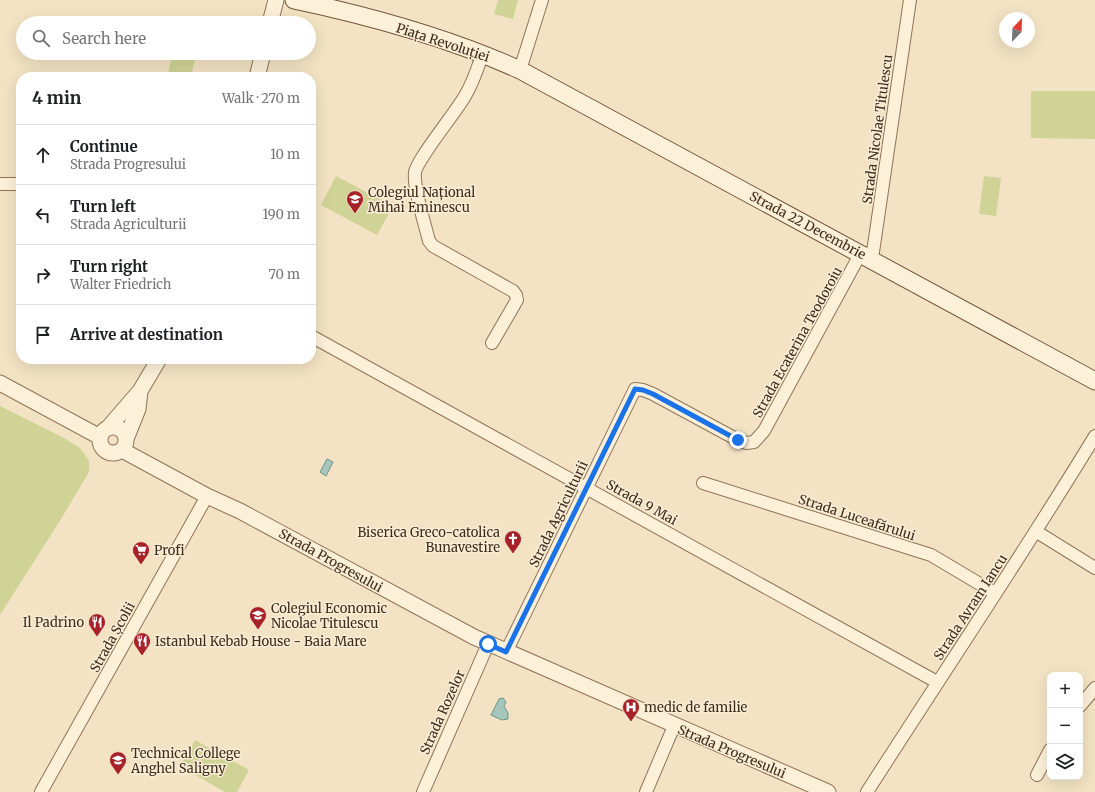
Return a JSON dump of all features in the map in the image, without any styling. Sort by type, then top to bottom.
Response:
[{"type":"main road","name":"Piața Revoluției","points":[[294,0],[347,13],[483,53],[520,70]]},
{"type":"main road","name":"Strada 22 Decembrie","points":[[520,70],[1095,381]]},
{"type":"street","points":[[272,16],[276,0]]},
{"type":"street","points":[[520,70],[542,0]]},
{"type":"street","name":"Strada Nicolae Titulescu","points":[[864,255],[873,252],[875,245],[910,0]]},
{"type":"street","points":[[483,53],[466,94],[424,157],[415,172],[415,175],[429,241],[433,246],[513,291],[516,295],[517,300],[492,343]]},
{"type":"street","points":[[258,72],[261,60]]},
{"type":"street","points":[[0,184],[16,184]]},
{"type":"street","name":"Strada Ecaterina Teodoroiu","points":[[635,389],[653,394],[738,440],[746,443],[754,442],[764,431],[857,260],[864,255]]},
{"type":"street","name":"Strada 9 Mai","points":[[316,339],[938,682]]},
{"type":"street","points":[[104,432],[140,391],[156,364]]},
{"type":"street","name":"Strada Progresului","points":[[0,383],[104,432],[120,429],[124,444],[207,496],[240,511],[488,644],[828,792]]},
{"type":"street","name":"Strada Agriculturii","points":[[506,652],[635,389]]},
{"type":"street","points":[[124,444],[138,409],[140,391]]},
{"type":"street","name":"Strada Progresului","points":[[104,432],[100,446],[106,452],[114,454],[124,444]]},
{"type":"street","name":"Strada Avram Iancu","points":[[867,792],[995,593],[1037,532],[1095,436]]},
{"type":"street","name":"Strada Luceafărului","points":[[703,483],[931,555],[995,593]]},
{"type":"street","name":"Strada Școlii","points":[[41,792],[207,496]]},
{"type":"street","points":[[1037,532],[1095,568]]},
{"type":"street","name":"Strada Rozelor","points":[[423,792],[488,644]]},
{"type":"street","points":[[1083,702],[1095,688]]},
{"type":"street","points":[[646,792],[674,726]]},
{"type":"street","points":[[1037,776],[1047,756]]},
{"type":"green space","points":[[498,0],[518,0],[513,19],[494,14]]},
{"type":"green space","points":[[171,60],[195,60],[192,72],[168,72]]},
{"type":"green space","points":[[1031,91],[1095,91],[1095,139],[1031,138]]},
{"type":"green space","points":[[336,176],[393,206],[377,235],[321,205]]},
{"type":"green space","points":[[984,176],[1001,178],[996,216],[979,214]]},
{"type":"green space","points":[[0,406],[64,438],[80,448],[89,461],[89,472],[0,615]]},
{"type":"green space","points":[[195,740],[249,770],[237,792],[225,792],[180,766]]},
{"type":"water","points":[[327,459],[333,462],[326,476],[320,472]]},
{"type":"water","points":[[503,698],[506,702],[504,706],[508,713],[508,719],[502,720],[491,715],[499,699]]},
{"type":"place","name":"Colegiul Național Mihai Eminescu","points":[[355,214]]},
{"type":"place","name":"Biserica Greco-catolica Bunavestire","points":[[513,554]]},
{"type":"place","name":"Profi","points":[[141,565]]},
{"type":"place","name":"Colegiul Economic Nicolae Titulescu","points":[[258,630]]},
{"type":"place","name":"Il Padrino","points":[[97,637]]},
{"type":"place","name":"Istanbul Kebab House - Baia Mare","points":[[142,656]]},
{"type":"place","name":"medic de familie","points":[[631,722]]},
{"type":"place","name":"Technical College Anghel Saligny","points":[[118,775]]},
{"type":"route","points":[[488,644],[506,652],[635,389],[653,394],[738,440]]}]
